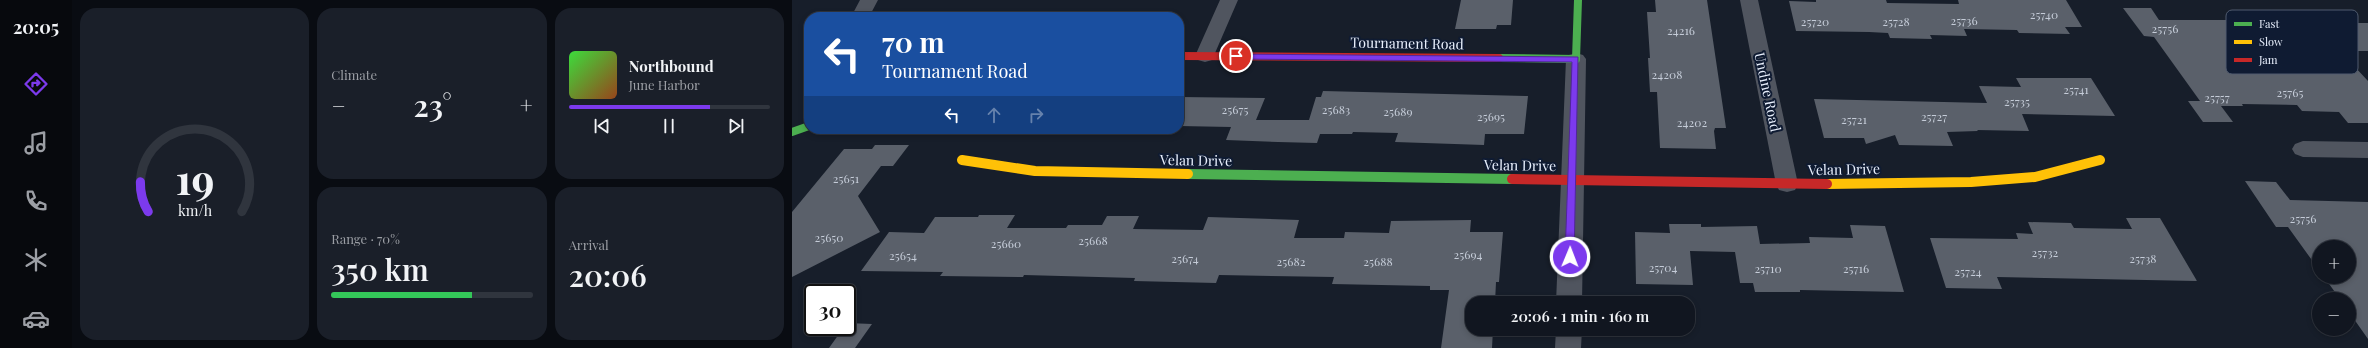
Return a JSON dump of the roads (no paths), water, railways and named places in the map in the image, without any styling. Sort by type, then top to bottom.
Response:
[{"type":"street","points":[[863,12],[869,0]]},
{"type":"street","points":[[1205,56],[1229,0]]},
{"type":"street","points":[[1569,296],[1578,0]]},
{"type":"street","name":"Undine Road","points":[[1749,0],[1787,184]]},
{"type":"street","name":"Tournament Road","points":[[1184,56],[1576,59]]},
{"type":"street","points":[[792,132],[804,128]]},
{"type":"street","points":[[2303,149],[2368,150]]},
{"type":"street","name":"Velan Drive","points":[[962,160],[1035,171],[1787,184],[1971,182],[2035,177],[2100,160]]},
{"type":"street","points":[[1568,348],[1569,336]]}]
